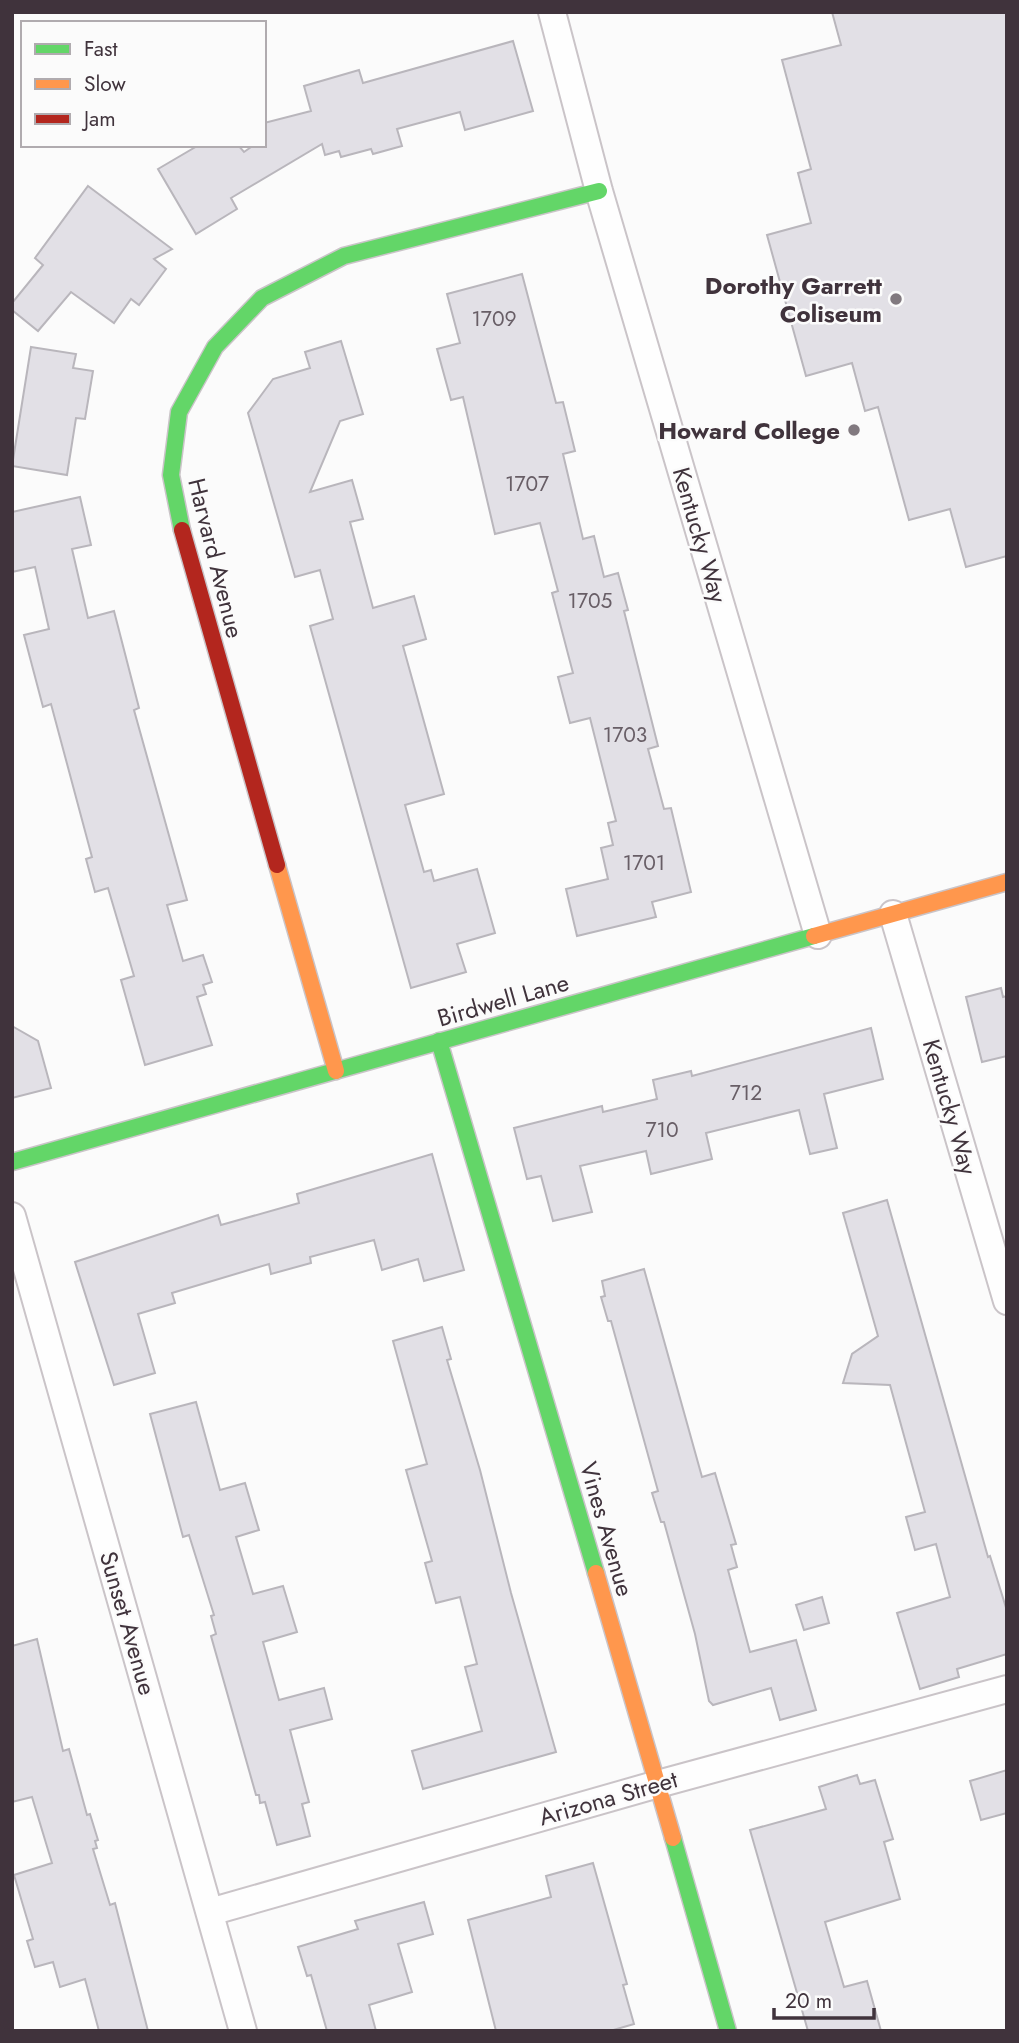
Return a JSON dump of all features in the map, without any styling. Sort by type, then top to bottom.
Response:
[{"type":"street","name":"Kentucky Way","points":[[552,12],[599,191],[818,935]]},
{"type":"street","name":"Harvard Avenue","points":[[336,1071],[183,536],[172,475],[179,412],[215,347],[262,298],[344,256],[599,191]]},
{"type":"street","name":"Birdwell Lane","points":[[12,1162],[1007,882]]},
{"type":"street","name":"Kentucky Way","points":[[893,914],[1007,1301]]},
{"type":"street","name":"Vines Avenue","points":[[439,1041],[728,2031]]},
{"type":"street","name":"Sunset Avenue","points":[[12,1216],[243,2031]]},
{"type":"street","name":"Arizona Street","points":[[210,1912],[658,1784],[1007,1689]]},
{"type":"building","name":"Dorothy Garrett Coliseum","points":[[832,12],[1007,12],[1007,556],[966,567],[950,509],[909,520],[878,407],[865,411],[852,363],[806,376],[767,235],[811,223],[798,173],[811,169],[782,60],[841,45]]},
{"type":"building","points":[[513,41],[533,111],[465,130],[460,112],[397,129],[402,146],[373,154],[371,149],[341,157],[339,151],[325,155],[322,144],[231,198],[237,209],[196,234],[158,169],[196,147],[240,147],[244,152],[251,147],[266,147],[266,122],[311,111],[304,86],[359,70],[363,83]]},
{"type":"building","points":[[88,186],[172,249],[154,259],[166,269],[139,305],[131,299],[114,323],[71,292],[38,331],[12,310],[12,303],[43,265],[35,258]]},
{"type":"building","points":[[522,274],[556,403],[563,402],[575,451],[563,454],[583,539],[594,536],[604,577],[618,573],[628,610],[624,611],[658,746],[648,749],[664,809],[671,808],[691,892],[652,902],[656,917],[577,936],[566,889],[608,879],[601,848],[613,845],[608,823],[616,821],[590,718],[570,723],[558,677],[573,673],[552,593],[558,591],[540,523],[495,534],[463,397],[451,400],[437,349],[460,343],[447,294]]},
{"type":"building","points":[[341,341],[363,414],[340,421],[310,492],[352,480],[363,519],[350,522],[373,608],[414,596],[426,639],[403,646],[444,794],[405,805],[424,872],[431,870],[434,881],[477,869],[495,933],[457,944],[466,972],[411,988],[310,626],[333,619],[320,570],[295,577],[248,413],[273,379],[310,368],[305,352]]},
{"type":"building","points":[[31,347],[76,354],[73,368],[93,371],[85,419],[76,418],[67,475],[12,466]]},
{"type":"building","points":[[80,497],[91,545],[72,549],[88,618],[114,611],[139,708],[134,710],[187,900],[167,905],[183,961],[203,955],[212,982],[203,985],[206,994],[197,997],[212,1045],[145,1065],[121,980],[134,976],[108,888],[95,892],[86,859],[92,857],[51,704],[43,707],[24,635],[49,629],[35,567],[12,572],[12,512]]},
{"type":"building","points":[[1001,988],[1003,997],[1007,996],[1007,1056],[982,1062],[966,997]]},
{"type":"building","points":[[12,1026],[38,1041],[51,1088],[12,1098]]},
{"type":"building","points":[[871,1028],[883,1079],[824,1094],[837,1148],[810,1154],[799,1110],[706,1133],[712,1159],[651,1174],[646,1151],[580,1166],[592,1212],[553,1221],[541,1176],[527,1179],[514,1128],[602,1106],[603,1112],[657,1099],[653,1080],[691,1071],[692,1076]]},
{"type":"building","points":[[432,1154],[464,1270],[424,1281],[418,1259],[382,1270],[374,1240],[310,1257],[311,1263],[271,1274],[269,1264],[172,1293],[175,1303],[138,1314],[155,1373],[114,1385],[75,1262],[218,1215],[221,1225],[299,1203],[297,1194]]},
{"type":"building","points":[[887,1200],[988,1557],[990,1556],[1007,1611],[1007,1654],[957,1669],[959,1677],[920,1689],[897,1613],[950,1597],[936,1544],[915,1550],[906,1517],[925,1512],[890,1385],[843,1383],[852,1354],[878,1336],[843,1213]]},
{"type":"building","points":[[644,1269],[702,1477],[715,1473],[736,1544],[731,1545],[737,1567],[728,1570],[750,1652],[796,1640],[816,1710],[780,1720],[771,1688],[713,1705],[709,1701],[695,1634],[664,1522],[661,1522],[652,1493],[658,1491],[611,1321],[608,1321],[601,1297],[605,1296],[602,1281]]},
{"type":"building","points":[[442,1327],[451,1359],[447,1360],[480,1470],[556,1752],[423,1789],[412,1751],[482,1731],[465,1667],[477,1664],[460,1597],[436,1603],[425,1563],[432,1561],[406,1470],[427,1464],[393,1341]]},
{"type":"building","points":[[196,1402],[220,1490],[245,1483],[259,1530],[236,1537],[253,1594],[283,1586],[297,1632],[263,1642],[279,1700],[324,1688],[332,1719],[290,1730],[309,1802],[302,1804],[310,1836],[277,1845],[265,1802],[260,1803],[259,1795],[256,1795],[211,1636],[216,1634],[211,1616],[214,1615],[189,1535],[183,1537],[150,1414]]},
{"type":"building","points":[[822,1597],[829,1623],[804,1630],[796,1605]]},
{"type":"building","points":[[37,1639],[63,1751],[69,1749],[87,1815],[90,1814],[98,1840],[95,1841],[97,1848],[93,1849],[110,1905],[115,1903],[148,2031],[99,2031],[85,1979],[60,1987],[53,1962],[35,1967],[27,1941],[33,1939],[14,1875],[52,1863],[32,1797],[12,1802],[12,1646]]},
{"type":"building","points":[[1007,1770],[1007,1813],[981,1820],[970,1781]]},
{"type":"building","points":[[857,1775],[860,1784],[875,1780],[893,1839],[884,1842],[900,1899],[825,1922],[844,1987],[867,1981],[881,2031],[808,2031],[750,1830],[826,1809],[819,1787]]},
{"type":"building","points":[[593,1863],[627,1984],[623,1985],[634,2024],[610,2031],[496,2031],[468,1920],[551,1897],[546,1876]]},
{"type":"building","points":[[424,1902],[433,1934],[398,1944],[412,1992],[369,2005],[376,2031],[327,2031],[311,1975],[307,1976],[298,1947],[358,1929],[355,1921]]},
{"type":"traffic: fast","points":[[182,530],[171,475],[179,412],[215,347],[262,298],[344,256],[599,191]]},
{"type":"traffic: fast","points":[[12,1162],[814,936]]},
{"type":"traffic: fast","points":[[439,1041],[596,1573]]},
{"type":"traffic: fast","points":[[673,1838],[728,2031]]},
{"type":"traffic: slow","points":[[277,865],[336,1071]]},
{"type":"traffic: slow","points":[[814,936],[1007,882]]},
{"type":"traffic: slow","points":[[596,1573],[673,1838]]},
{"type":"traffic: jam","points":[[182,530],[277,865]]},
{"type":"place","name":"Dorothy Garrett Coliseum","points":[[896,299]]},
{"type":"place","name":"Howard College","points":[[854,430]]}]
